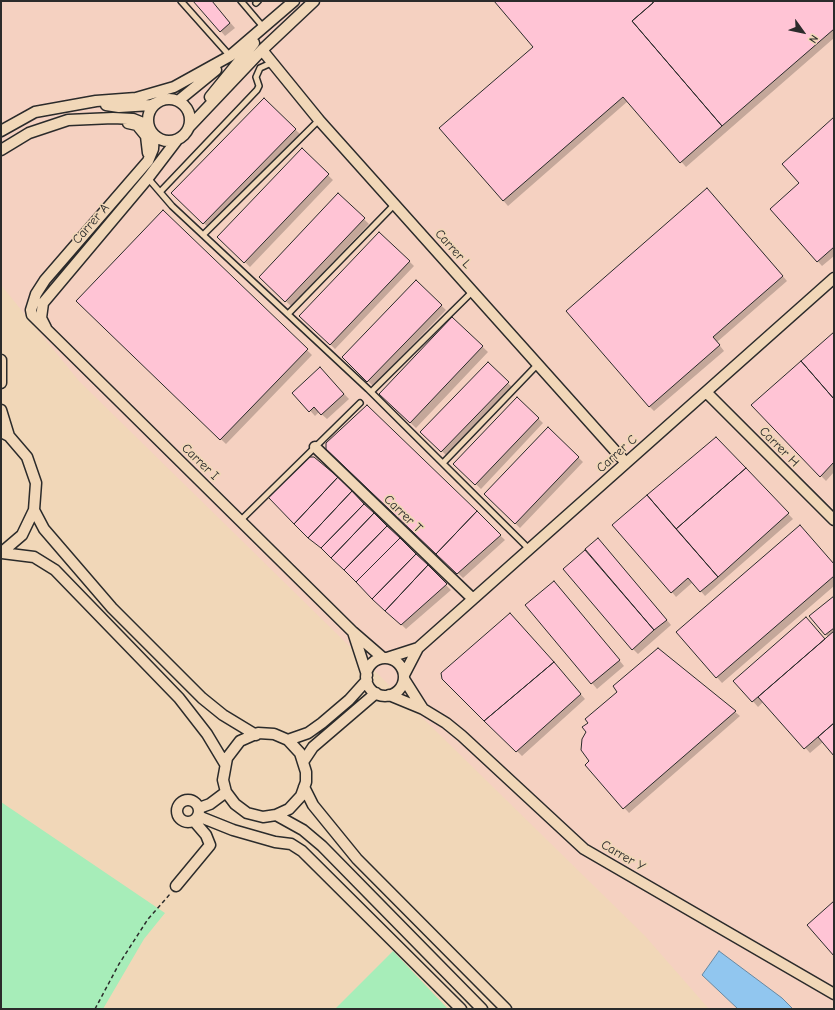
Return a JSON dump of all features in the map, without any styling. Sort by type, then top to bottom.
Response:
[{"type":"street","points":[[1,131],[35,112],[66,105],[136,98],[174,87],[228,57],[255,36],[294,1]]},
{"type":"street","points":[[159,102],[152,108],[148,116],[148,125],[154,135],[161,140],[168,142],[177,140],[186,133],[189,127],[262,50],[314,1]]},
{"type":"street","points":[[203,112],[211,96],[229,72],[265,32],[264,28]]},
{"type":"street","name":"Carrer L","points":[[262,50],[271,63],[320,120],[626,463]]},
{"type":"street","points":[[178,101],[215,72],[228,57]]},
{"type":"street","points":[[66,105],[100,104],[119,107],[151,105],[168,99],[178,101],[184,106],[188,112],[190,120],[189,127]]},
{"type":"street","points":[[1,150],[29,133],[68,120],[113,118],[134,119],[148,125]]},
{"type":"street","points":[[113,118],[137,125],[146,136],[148,161]]},
{"type":"street","points":[[141,171],[148,161],[153,149],[154,135]]},
{"type":"street","name":"Carrer A","points":[[47,330],[41,318],[43,303],[148,178],[177,140]]},
{"type":"street","name":"Carrer I","points":[[141,171],[45,280],[36,294],[31,310],[32,315],[353,632],[385,658]]},
{"type":"street","name":"Carrer C","points":[[404,677],[418,648],[834,278]]},
{"type":"street","points":[[1,360],[1,383]]},
{"type":"street","name":"Carrer H","points":[[706,392],[834,520]]},
{"type":"street","points":[[1,410],[5,434],[27,457],[36,483],[34,510],[22,535],[2,553]]},
{"type":"street","name":"Carrer T","points":[[315,448],[472,599]]},
{"type":"street","points":[[34,510],[44,529],[118,614],[202,698],[223,715],[256,735]]},
{"type":"street","points":[[2,553],[34,557],[55,570],[179,698],[208,734],[225,764]]},
{"type":"street","name":"Carrer I","points":[[353,632],[367,677]]},
{"type":"street","name":"Carrer C","points":[[385,658],[418,648]]},
{"type":"street","points":[[288,740],[308,732],[322,723],[349,700],[367,677],[371,665],[385,658],[397,662],[404,677],[398,689],[390,695],[376,693],[371,689],[367,677]]},
{"type":"street","name":"Carrer Y","points":[[404,677],[423,709]]},
{"type":"street","points":[[303,762],[313,747],[376,693]]},
{"type":"street","name":"Carrer Y","points":[[390,695],[423,709],[446,723],[584,849],[834,994]]},
{"type":"street","points":[[274,734],[288,740],[300,753],[306,772],[301,796],[290,809],[276,815],[263,817],[247,813],[235,804],[226,792],[223,780],[225,764],[230,751],[240,741],[256,735],[274,734]]},
{"type":"street","points":[[304,787],[313,805],[357,859],[506,1009]]},
{"type":"street","points":[[197,815],[226,792]]},
{"type":"street","points":[[176,886],[210,845],[197,815]]},
{"type":"street","points":[[197,815],[233,830],[275,842],[291,844],[302,851],[461,1009]]},
{"type":"street","points":[[276,815],[303,830],[322,846],[482,1009]]},
{"type":"lane","points":[[181,1],[228,57]]},
{"type":"lane","points":[[241,1],[264,28]]},
{"type":"lane","points":[[160,192],[256,90],[259,86],[256,77],[260,68],[271,63]]},
{"type":"lane","points":[[203,235],[320,120]]},
{"type":"lane","points":[[141,171],[172,206],[371,392],[529,549]]},
{"type":"lane","points":[[288,314],[395,204]]},
{"type":"lane","points":[[371,392],[473,291]]},
{"type":"lane","points":[[443,463],[538,364]]},
{"type":"lane","points":[[241,520],[360,402]]},
{"type":"path","points":[[95,1009],[119,964],[148,919],[176,886]]},
{"type":"shaded area","points":[[1,1],[834,1],[834,1009],[709,1009],[645,936],[79,381],[1,285]]},
{"type":"green space","points":[[1,802],[165,913],[144,939],[103,1009],[1,1009]]},
{"type":"green space","points":[[393,951],[448,1009],[335,1009]]},
{"type":"water","points":[[719,951],[782,998],[793,1009],[738,1009],[702,975]]},
{"type":"building","points":[[193,1],[212,1],[230,23],[220,32]]},
{"type":"building","points":[[494,1],[652,1],[653,3],[632,21],[722,126],[680,163],[623,97],[503,201],[439,128],[533,47]]},
{"type":"building","points":[[655,1],[834,1],[834,29],[722,126],[632,21]]},
{"type":"building","points":[[264,98],[296,129],[203,224],[171,193]]},
{"type":"building","points":[[834,117],[834,247],[817,262],[770,209],[799,183],[782,164]]},
{"type":"building","points":[[302,148],[329,174],[244,263],[217,237]]},
{"type":"building","points":[[707,188],[783,276],[713,337],[720,345],[649,407],[566,311]]},
{"type":"building","points":[[338,193],[365,218],[285,302],[259,277]]},
{"type":"building","points":[[163,210],[308,349],[220,440],[76,301]]},
{"type":"building","points":[[379,232],[410,261],[330,345],[299,316]]},
{"type":"building","points":[[416,280],[442,305],[367,382],[342,357]]},
{"type":"building","points":[[452,317],[483,346],[410,423],[379,394]]},
{"type":"building","points":[[834,332],[834,399],[801,361]]},
{"type":"building","points":[[801,361],[834,399],[834,462],[820,477],[751,405]]},
{"type":"building","points":[[488,362],[509,382],[441,452],[420,432]]},
{"type":"building","points":[[320,367],[344,394],[321,415],[314,407],[309,412],[292,393]]},
{"type":"building","points":[[517,397],[539,418],[475,485],[453,464]]},
{"type":"building","points":[[367,405],[477,511],[436,554],[326,449],[326,443]]},
{"type":"building","points":[[548,427],[579,457],[515,524],[484,494]]},
{"type":"building","points":[[716,437],[746,468],[676,529],[647,495]]},
{"type":"building","points":[[310,457],[314,457],[338,477],[294,524],[268,497]]},
{"type":"building","points":[[746,468],[789,513],[718,577],[676,529]]},
{"type":"building","points":[[338,477],[352,491],[308,538],[294,524]]},
{"type":"building","points":[[352,491],[364,504],[321,548],[308,538]]},
{"type":"building","points":[[647,495],[718,577],[700,592],[688,578],[671,593],[612,525]]},
{"type":"building","points":[[364,504],[374,513],[331,558],[321,548]]},
{"type":"building","points":[[477,511],[501,535],[457,574],[436,554]]},
{"type":"building","points":[[374,513],[387,526],[344,570],[331,558]]},
{"type":"building","points":[[800,525],[834,564],[834,576],[716,678],[676,632]]},
{"type":"building","points":[[387,526],[400,538],[356,582],[344,570]]},
{"type":"building","points":[[400,538],[416,554],[372,599],[356,582]]},
{"type":"building","points":[[598,538],[667,620],[654,630],[585,549]]},
{"type":"building","points":[[585,550],[654,630],[632,650],[563,569]]},
{"type":"building","points":[[416,554],[428,565],[385,611],[372,599]]},
{"type":"building","points":[[428,565],[447,584],[401,625],[385,611]]},
{"type":"building","points":[[554,581],[620,660],[591,684],[525,605]]},
{"type":"building","points":[[834,596],[834,628],[825,635],[809,616]]},
{"type":"building","points":[[510,613],[554,662],[484,721],[442,679],[441,673]]},
{"type":"building","points":[[806,617],[825,639],[752,702],[733,681]]},
{"type":"building","points":[[834,631],[834,723],[804,749],[758,697]]},
{"type":"building","points":[[658,648],[736,711],[623,809],[585,765],[589,761],[581,750],[582,739],[586,732],[582,727],[588,723],[585,719],[617,692],[613,686]]},
{"type":"building","points":[[554,662],[581,694],[516,752],[484,721]]},
{"type":"building","points":[[834,723],[834,756],[818,737]]},
{"type":"building","points":[[834,901],[834,956],[807,925]]}]
